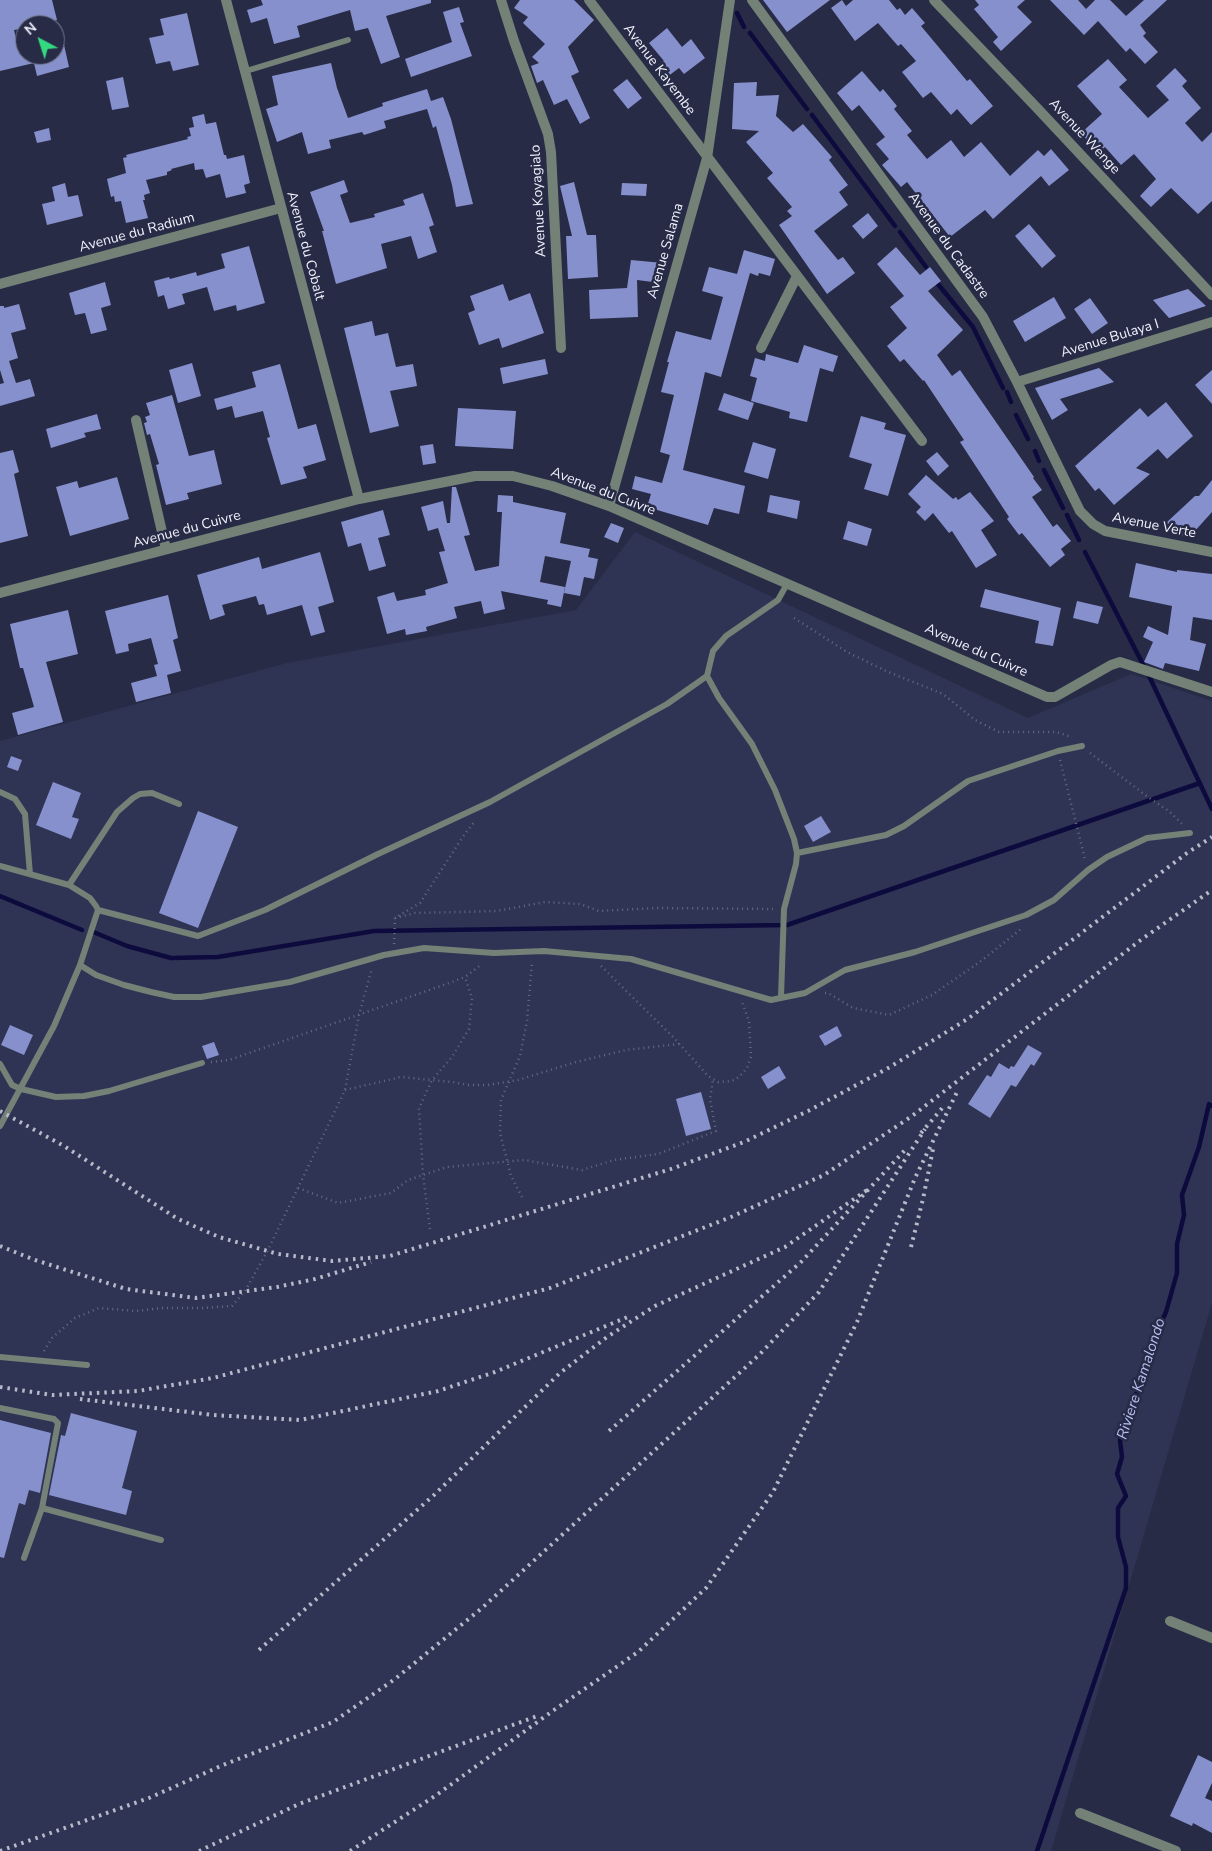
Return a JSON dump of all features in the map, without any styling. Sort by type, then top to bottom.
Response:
[{"type":"street","name":"Avenue du Cobalt","points":[[226,0],[359,499]]},
{"type":"street","name":"Avenue Koyagialo","points":[[501,0],[548,134],[551,152],[561,348]]},
{"type":"street","name":"Avenue Kayembe","points":[[588,0],[922,441]]},
{"type":"street","name":"Avenue Salama","points":[[609,506],[707,158],[730,0]]},
{"type":"street","name":"Avenue du Cadastre","points":[[752,0],[983,317],[1017,382],[1076,506],[1093,524]]},
{"type":"street","name":"Avenue Wenge","points":[[934,0],[1212,295]]},
{"type":"street","name":"Avenue du Radium","points":[[0,284],[281,208]]},
{"type":"street","points":[[761,348],[797,276]]},
{"type":"street","name":"Avenue Bulaya I","points":[[1017,382],[1212,322]]},
{"type":"street","points":[[136,420],[166,549]]},
{"type":"street","name":"Avenue du Cuivre","points":[[0,593],[359,499],[475,476],[513,476],[570,491],[609,506],[1047,697],[1054,697],[1116,663],[1136,666],[1212,692]]},
{"type":"street","name":"Avenue Verte","points":[[1093,524],[1113,534],[1212,552]]},
{"type":"street","points":[[1170,1621],[1212,1638]]},
{"type":"street","points":[[1080,1813],[1176,1851]]},
{"type":"lane","points":[[246,71],[348,40]]},
{"type":"lane","points":[[0,866],[69,884],[90,898],[98,910],[198,936],[265,910],[378,854],[490,802],[667,704],[706,676],[713,651],[726,636],[778,600],[787,584]]},
{"type":"lane","points":[[706,676],[719,698],[752,744],[775,790],[794,839],[797,853],[796,864],[784,910],[781,998]]},
{"type":"lane","points":[[797,853],[886,835],[904,826],[968,781],[1058,751],[1082,746]]},
{"type":"lane","points":[[0,792],[15,799],[25,814],[30,874]]},
{"type":"lane","points":[[69,884],[117,812],[133,798],[140,794],[152,793],[179,804]]},
{"type":"lane","points":[[80,966],[96,975],[151,992],[174,997],[201,997],[290,982],[374,957],[424,948],[494,953],[544,951],[631,960],[771,1000],[805,993],[845,970],[915,952],[1026,915],[1054,900],[1088,870],[1108,856],[1148,838],[1190,833]]},
{"type":"lane","points":[[0,1126],[22,1089],[54,1026],[80,966],[98,910]]},
{"type":"lane","points":[[0,1064],[12,1085],[22,1089],[56,1096],[84,1096],[109,1091],[202,1063]]},
{"type":"lane","points":[[0,1357],[87,1365]]},
{"type":"lane","points":[[0,1408],[54,1419],[58,1423],[42,1508],[24,1558]]},
{"type":"lane","points":[[42,1508],[161,1540]]},
{"type":"path","points":[[794,618],[847,652],[886,672],[943,694],[976,720],[999,732],[1057,732],[1076,739],[1121,777],[1170,812],[1190,833]]},
{"type":"path","points":[[1058,751],[1088,870]]},
{"type":"path","points":[[394,953],[395,918],[420,903],[464,835],[490,802]]},
{"type":"path","points":[[395,918],[415,914],[497,911],[545,902],[580,904],[599,911],[657,908],[784,910]]},
{"type":"path","points":[[805,993],[828,993],[853,1008],[889,1015],[932,995],[981,961],[1022,928]]},
{"type":"path","points":[[522,1196],[506,1162],[500,1133],[501,1100],[520,1056],[532,981],[533,951]]},
{"type":"path","points":[[202,1063],[229,1060],[465,977],[494,953]]},
{"type":"path","points":[[584,954],[595,960],[713,1080],[723,1083],[740,1077],[747,1068],[751,1057],[749,1021],[735,989]]},
{"type":"path","points":[[38,1361],[52,1338],[74,1318],[99,1308],[136,1311],[162,1308],[232,1306],[245,1292],[268,1250],[345,1090],[359,1015],[374,957]]},
{"type":"path","points":[[430,1229],[423,1175],[419,1108],[432,1080],[452,1058],[470,1029],[472,998],[465,977]]},
{"type":"path","points":[[345,1090],[402,1077],[469,1085],[488,1085],[508,1082],[576,1062],[626,1050],[679,1044]]},
{"type":"path","points":[[298,1188],[338,1203],[392,1193],[408,1180],[447,1167],[524,1160],[582,1170],[614,1160],[658,1154],[716,1131],[710,1099],[713,1080]]},
{"type":"shaded area","points":[[635,532],[1028,718],[1131,674],[1212,701],[1212,1303],[1051,1851],[0,1851],[0,741],[287,663],[576,610]]},
{"type":"building","points":[[0,0],[52,0],[56,15],[15,15],[15,65],[26,65],[0,71]]},
{"type":"building","points":[[261,0],[431,0],[431,3],[386,16],[400,57],[381,64],[368,28],[355,31],[350,10],[297,26],[300,37],[274,44],[267,18],[251,23],[247,10],[263,5]]},
{"type":"building","points":[[520,0],[574,0],[594,20],[568,47],[579,72],[571,76],[590,118],[580,124],[567,99],[554,105],[543,80],[537,83],[531,66],[539,63],[532,57],[545,44],[523,23],[528,17],[514,8]]},
{"type":"building","points":[[763,0],[830,0],[787,32]]},
{"type":"building","points":[[842,0],[846,6],[853,0],[889,0],[897,10],[900,8],[905,15],[912,8],[925,23],[921,26],[967,81],[970,79],[993,106],[971,125],[957,109],[951,115],[931,92],[923,98],[902,72],[916,61],[901,44],[898,46],[878,23],[855,41],[831,8]]},
{"type":"building","points":[[975,0],[1025,0],[1017,7],[1032,22],[1001,51],[993,42],[998,37],[974,9],[979,5]]},
{"type":"building","points":[[1050,0],[1078,0],[1086,9],[1095,0],[1110,0],[1126,16],[1144,0],[1167,0],[1140,25],[1146,33],[1143,36],[1158,52],[1145,64],[1130,48],[1126,52],[1098,21],[1084,35]]},
{"type":"building","points":[[459,7],[464,22],[460,23],[472,56],[411,77],[405,59],[452,42],[443,12]]},
{"type":"building","points":[[187,13],[199,65],[173,71],[170,61],[156,64],[149,38],[164,35],[160,19]]},
{"type":"building","points":[[667,28],[682,47],[691,39],[705,58],[684,74],[679,68],[667,77],[658,65],[664,61],[649,43]]},
{"type":"building","points":[[65,49],[69,67],[37,76],[34,65],[65,65]]},
{"type":"building","points":[[1108,59],[1127,80],[1119,87],[1148,118],[1169,100],[1156,86],[1175,68],[1187,81],[1182,86],[1201,108],[1185,123],[1202,142],[1212,132],[1212,201],[1198,214],[1171,188],[1151,207],[1140,196],[1156,179],[1134,154],[1121,165],[1105,147],[1098,153],[1081,133],[1102,114],[1077,86]]},
{"type":"building","points":[[331,63],[337,88],[348,118],[383,106],[382,103],[427,89],[431,101],[443,97],[451,119],[473,204],[456,207],[436,126],[433,128],[427,109],[384,121],[386,128],[364,135],[362,132],[329,140],[331,148],[308,154],[302,132],[277,142],[266,109],[278,105],[272,76]]},
{"type":"building","points":[[862,71],[880,92],[883,89],[897,106],[894,109],[912,131],[907,135],[927,159],[951,140],[964,157],[981,142],[1010,176],[1038,150],[1044,156],[1051,149],[1069,170],[1049,186],[1041,176],[993,219],[985,210],[950,237],[907,182],[901,187],[882,165],[889,159],[876,144],[885,137],[859,105],[852,111],[837,93]]},
{"type":"building","points":[[123,77],[129,107],[112,110],[106,81]]},
{"type":"building","points":[[627,79],[642,98],[628,109],[613,90]]},
{"type":"building","points":[[757,82],[756,96],[779,95],[776,116],[793,132],[803,124],[832,157],[829,160],[848,185],[839,192],[848,205],[814,231],[838,260],[843,257],[855,273],[827,294],[779,225],[792,216],[787,211],[792,207],[767,178],[773,173],[746,142],[759,131],[732,129],[734,83]]},
{"type":"building","points":[[204,114],[206,124],[216,122],[224,155],[226,155],[227,159],[244,155],[250,183],[244,185],[246,193],[226,198],[220,174],[206,178],[203,169],[195,170],[194,163],[171,169],[167,172],[167,175],[146,180],[150,193],[144,195],[145,200],[143,200],[148,218],[126,223],[121,201],[115,202],[114,196],[111,197],[107,179],[126,173],[123,158],[127,157],[126,155],[188,139],[187,137],[191,136],[189,128],[194,127],[192,117]]},
{"type":"building","points":[[49,128],[51,140],[37,143],[34,132]]},
{"type":"building","points":[[344,180],[348,192],[340,195],[350,223],[375,217],[374,214],[405,205],[403,200],[423,193],[434,225],[429,227],[437,252],[418,259],[411,236],[381,244],[387,268],[336,284],[322,231],[324,231],[310,192]]},
{"type":"building","points":[[574,182],[587,235],[596,235],[598,277],[568,279],[566,236],[572,236],[560,186]]},
{"type":"building","points":[[65,183],[68,197],[78,195],[83,216],[47,225],[42,204],[55,201],[52,187]]},
{"type":"building","points":[[622,183],[647,184],[646,196],[621,195]]},
{"type":"building","points":[[868,213],[878,226],[863,239],[852,226]]},
{"type":"building","points":[[1029,224],[1056,256],[1042,268],[1015,236]]},
{"type":"building","points":[[249,246],[265,303],[237,311],[236,305],[214,311],[207,287],[182,294],[185,304],[168,309],[164,295],[158,297],[154,281],[196,272],[197,276],[225,268],[221,254]]},
{"type":"building","points":[[896,247],[920,275],[930,267],[941,281],[928,291],[963,330],[937,355],[952,376],[960,370],[1042,490],[1032,497],[1053,527],[1057,524],[1071,541],[1061,549],[1065,555],[1050,567],[1022,533],[1019,535],[1007,519],[1009,517],[960,442],[964,440],[924,380],[904,359],[900,362],[887,346],[907,328],[890,307],[904,296],[877,264]]},
{"type":"building","points":[[744,250],[775,259],[770,276],[759,273],[758,276],[750,273],[721,377],[705,372],[683,470],[745,486],[739,514],[714,508],[708,525],[647,507],[651,494],[632,489],[635,476],[662,483],[670,455],[660,452],[674,395],[661,392],[676,331],[711,340],[723,297],[702,291],[709,267],[737,274]]},
{"type":"building","points":[[631,260],[663,263],[661,283],[637,280],[638,317],[590,319],[589,290],[627,288]]},
{"type":"building","points":[[105,282],[111,305],[101,308],[107,330],[91,334],[85,313],[75,315],[69,293]]},
{"type":"building","points":[[503,284],[509,301],[530,293],[544,333],[502,348],[499,338],[479,345],[468,313],[475,310],[470,296]]},
{"type":"building","points":[[1188,289],[1206,306],[1169,318],[1153,300]]},
{"type":"building","points":[[1054,297],[1066,318],[1025,342],[1013,321]]},
{"type":"building","points":[[1090,298],[1108,323],[1092,334],[1074,309]]},
{"type":"building","points":[[19,304],[26,329],[11,333],[18,358],[9,361],[16,383],[30,379],[35,396],[0,406],[0,384],[4,383],[0,370],[0,306],[4,306],[4,308]]},
{"type":"building","points":[[372,321],[375,336],[388,333],[396,367],[413,364],[417,386],[390,391],[399,426],[370,433],[344,328]]},
{"type":"building","points":[[804,345],[838,356],[833,372],[820,368],[807,422],[789,418],[790,412],[751,401],[757,378],[750,376],[755,358],[765,361],[766,354],[798,363]]},
{"type":"building","points":[[545,359],[548,374],[503,384],[500,368]]},
{"type":"building","points":[[192,363],[201,396],[178,403],[169,370]]},
{"type":"building","points":[[280,364],[298,429],[316,424],[326,460],[303,467],[307,478],[281,485],[267,438],[270,437],[263,411],[235,418],[232,406],[217,410],[214,399],[256,387],[252,372]]},
{"type":"building","points":[[1099,368],[1114,382],[1060,399],[1068,410],[1052,420],[1035,388]]},
{"type":"building","points":[[1212,370],[1212,404],[1195,385]]},
{"type":"building","points":[[724,393],[754,403],[748,420],[718,410]]},
{"type":"building","points":[[172,395],[189,456],[214,450],[222,484],[187,493],[189,499],[166,505],[156,465],[159,464],[150,434],[147,435],[144,423],[147,422],[145,417],[150,415],[146,403]]},
{"type":"building","points":[[1166,402],[1193,436],[1167,459],[1158,449],[1136,468],[1150,474],[1114,505],[1099,488],[1095,491],[1075,466],[1140,408],[1148,417]]},
{"type":"building","points":[[458,408],[516,411],[513,449],[455,446]]},
{"type":"building","points":[[97,414],[101,429],[84,433],[86,437],[51,448],[46,429]]},
{"type":"building","points":[[861,416],[886,423],[884,429],[906,435],[888,496],[864,489],[872,464],[849,457]]},
{"type":"building","points":[[753,442],[776,449],[768,479],[744,472]]},
{"type":"building","points":[[433,444],[436,463],[423,465],[420,446]]},
{"type":"building","points":[[13,450],[19,472],[14,474],[28,536],[0,543],[0,453]]},
{"type":"building","points":[[937,452],[949,466],[938,476],[926,461]]},
{"type":"building","points":[[926,475],[953,499],[956,497],[958,500],[970,492],[994,521],[981,530],[997,555],[976,568],[952,531],[949,533],[933,513],[925,521],[916,512],[921,507],[908,494]]},
{"type":"building","points":[[117,477],[129,519],[70,536],[56,487],[77,481],[79,488]]},
{"type":"building","points":[[1212,480],[1212,512],[1194,532],[1191,529],[1183,536],[1180,533],[1178,535],[1166,523],[1195,496],[1199,496]]},
{"type":"building","points":[[452,487],[456,487],[470,535],[464,536],[475,571],[499,566],[502,512],[497,512],[498,495],[513,496],[513,502],[566,513],[560,543],[590,549],[588,557],[598,559],[594,579],[584,577],[580,596],[564,593],[571,561],[545,556],[540,582],[565,587],[561,607],[547,604],[548,600],[501,591],[505,609],[484,614],[481,601],[454,607],[457,618],[426,627],[427,631],[406,635],[405,629],[387,634],[377,597],[394,592],[397,601],[426,595],[425,590],[448,583],[439,552],[445,551],[438,528],[428,531],[421,507],[443,501],[447,523],[450,523]]},
{"type":"building","points":[[770,495],[800,501],[797,519],[767,512]]},
{"type":"building","points":[[383,510],[390,535],[378,538],[386,566],[369,571],[361,543],[348,547],[341,522]]},
{"type":"building","points":[[848,521],[872,529],[867,546],[843,539]]},
{"type":"building","points":[[611,523],[624,528],[618,543],[604,537]]},
{"type":"building","points":[[320,552],[334,602],[318,607],[325,632],[311,636],[302,605],[267,615],[264,604],[259,605],[256,596],[222,605],[225,615],[210,620],[197,575],[259,557],[262,569]]},
{"type":"building","points":[[1136,563],[1177,572],[1177,570],[1212,574],[1212,620],[1193,617],[1190,640],[1206,644],[1199,671],[1165,663],[1163,669],[1144,662],[1153,642],[1143,637],[1148,626],[1168,635],[1172,606],[1129,597]]},
{"type":"building","points":[[985,589],[1061,608],[1053,646],[1035,643],[1039,621],[980,607]]},
{"type":"building","points":[[168,595],[178,638],[173,640],[181,671],[167,675],[171,693],[136,702],[131,683],[157,676],[154,665],[158,664],[151,638],[128,644],[129,651],[116,654],[105,611]]},
{"type":"building","points":[[1077,601],[1103,607],[1098,624],[1073,618]]},
{"type":"building","points":[[68,610],[78,654],[46,662],[63,722],[18,735],[12,713],[34,707],[23,668],[20,668],[10,624]]},
{"type":"building","points":[[11,756],[22,760],[18,771],[7,767]]},
{"type":"building","points":[[53,782],[81,793],[72,817],[79,819],[71,839],[36,825]]},
{"type":"building","points":[[198,811],[238,827],[198,928],[159,913]]},
{"type":"building","points":[[821,816],[831,832],[813,842],[804,826]]},
{"type":"building","points":[[10,1025],[33,1035],[24,1055],[1,1045]]},
{"type":"building","points":[[837,1026],[842,1036],[825,1046],[819,1036]]},
{"type":"building","points":[[214,1042],[219,1055],[207,1059],[202,1046]]},
{"type":"building","points":[[1028,1045],[1042,1053],[1034,1066],[1031,1064],[1016,1087],[1011,1085],[990,1118],[968,1104],[987,1075],[991,1077],[999,1063],[1009,1069],[1011,1066],[1014,1067]]},
{"type":"building","points":[[779,1066],[786,1078],[768,1089],[761,1077]]},
{"type":"building","points":[[701,1092],[711,1129],[686,1136],[676,1099]]},
{"type":"building","points":[[71,1413],[137,1431],[122,1488],[132,1491],[126,1515],[49,1495],[61,1435],[65,1436]]},
{"type":"building","points":[[0,1420],[51,1433],[40,1493],[29,1490],[25,1505],[19,1503],[4,1558],[0,1557]]},
{"type":"building","points":[[1198,1755],[1212,1762],[1212,1783],[1205,1798],[1212,1801],[1212,1833],[1193,1823],[1192,1826],[1170,1816]]},
{"type":"waterway","points":[[737,13],[744,27]]},
{"type":"waterway","points":[[750,33],[807,109]]},
{"type":"waterway","points":[[812,115],[895,226]]},
{"type":"waterway","points":[[900,232],[926,267]]},
{"type":"waterway","points":[[938,284],[973,327],[1003,388]]},
{"type":"waterway","points":[[1007,392],[1011,402]]},
{"type":"waterway","points":[[1016,415],[1028,439]]},
{"type":"waterway","points":[[1035,451],[1039,461]]},
{"type":"waterway","points":[[1044,470],[1063,508]]},
{"type":"waterway","points":[[1067,515],[1079,540]]},
{"type":"waterway","points":[[1085,552],[1150,678],[1212,809]]},
{"type":"waterway","points":[[91,931],[127,946],[171,958],[218,957],[374,931],[787,925],[1200,783]]},
{"type":"waterway","points":[[0,896],[82,930]]},
{"type":"waterway","name":"Riviere Kamalondo","points":[[1037,1851],[1126,1588],[1126,1567],[1118,1537],[1118,1508],[1126,1496],[1117,1474],[1122,1457],[1120,1440],[1131,1405],[1143,1379],[1152,1342],[1166,1312],[1177,1273],[1177,1244],[1184,1215],[1182,1195],[1199,1147],[1209,1104],[1212,1106]]},
{"type":"railway","points":[[0,1111],[64,1146],[178,1219],[219,1237],[278,1254],[332,1261],[390,1256],[674,1168],[744,1142],[808,1111],[890,1067],[969,1018],[1187,853],[1212,837]]},
{"type":"railway","points":[[0,1387],[52,1395],[138,1391],[213,1378],[550,1288],[731,1217],[824,1175],[912,1116],[1142,939],[1212,890]]},
{"type":"railway","points":[[350,1851],[435,1796],[638,1652],[706,1588],[773,1492],[857,1322],[915,1178],[957,1092]]},
{"type":"railway","points":[[921,1133],[944,1106]]},
{"type":"railway","points":[[0,1851],[149,1798],[223,1765],[333,1722],[395,1679],[482,1608],[759,1355],[819,1292],[925,1129]]},
{"type":"railway","points":[[609,1431],[801,1262],[906,1149]]},
{"type":"railway","points":[[911,1247],[933,1149]]},
{"type":"railway","points":[[259,1650],[434,1495],[560,1373],[607,1337],[655,1306],[785,1247],[867,1190]]},
{"type":"railway","points":[[0,1246],[35,1260],[126,1289],[196,1298],[277,1287],[315,1279],[371,1262]]},
{"type":"railway","points":[[80,1399],[213,1415],[300,1420],[438,1391],[495,1372],[630,1316]]},
{"type":"railway","points":[[199,1851],[299,1804],[540,1715]]}]
